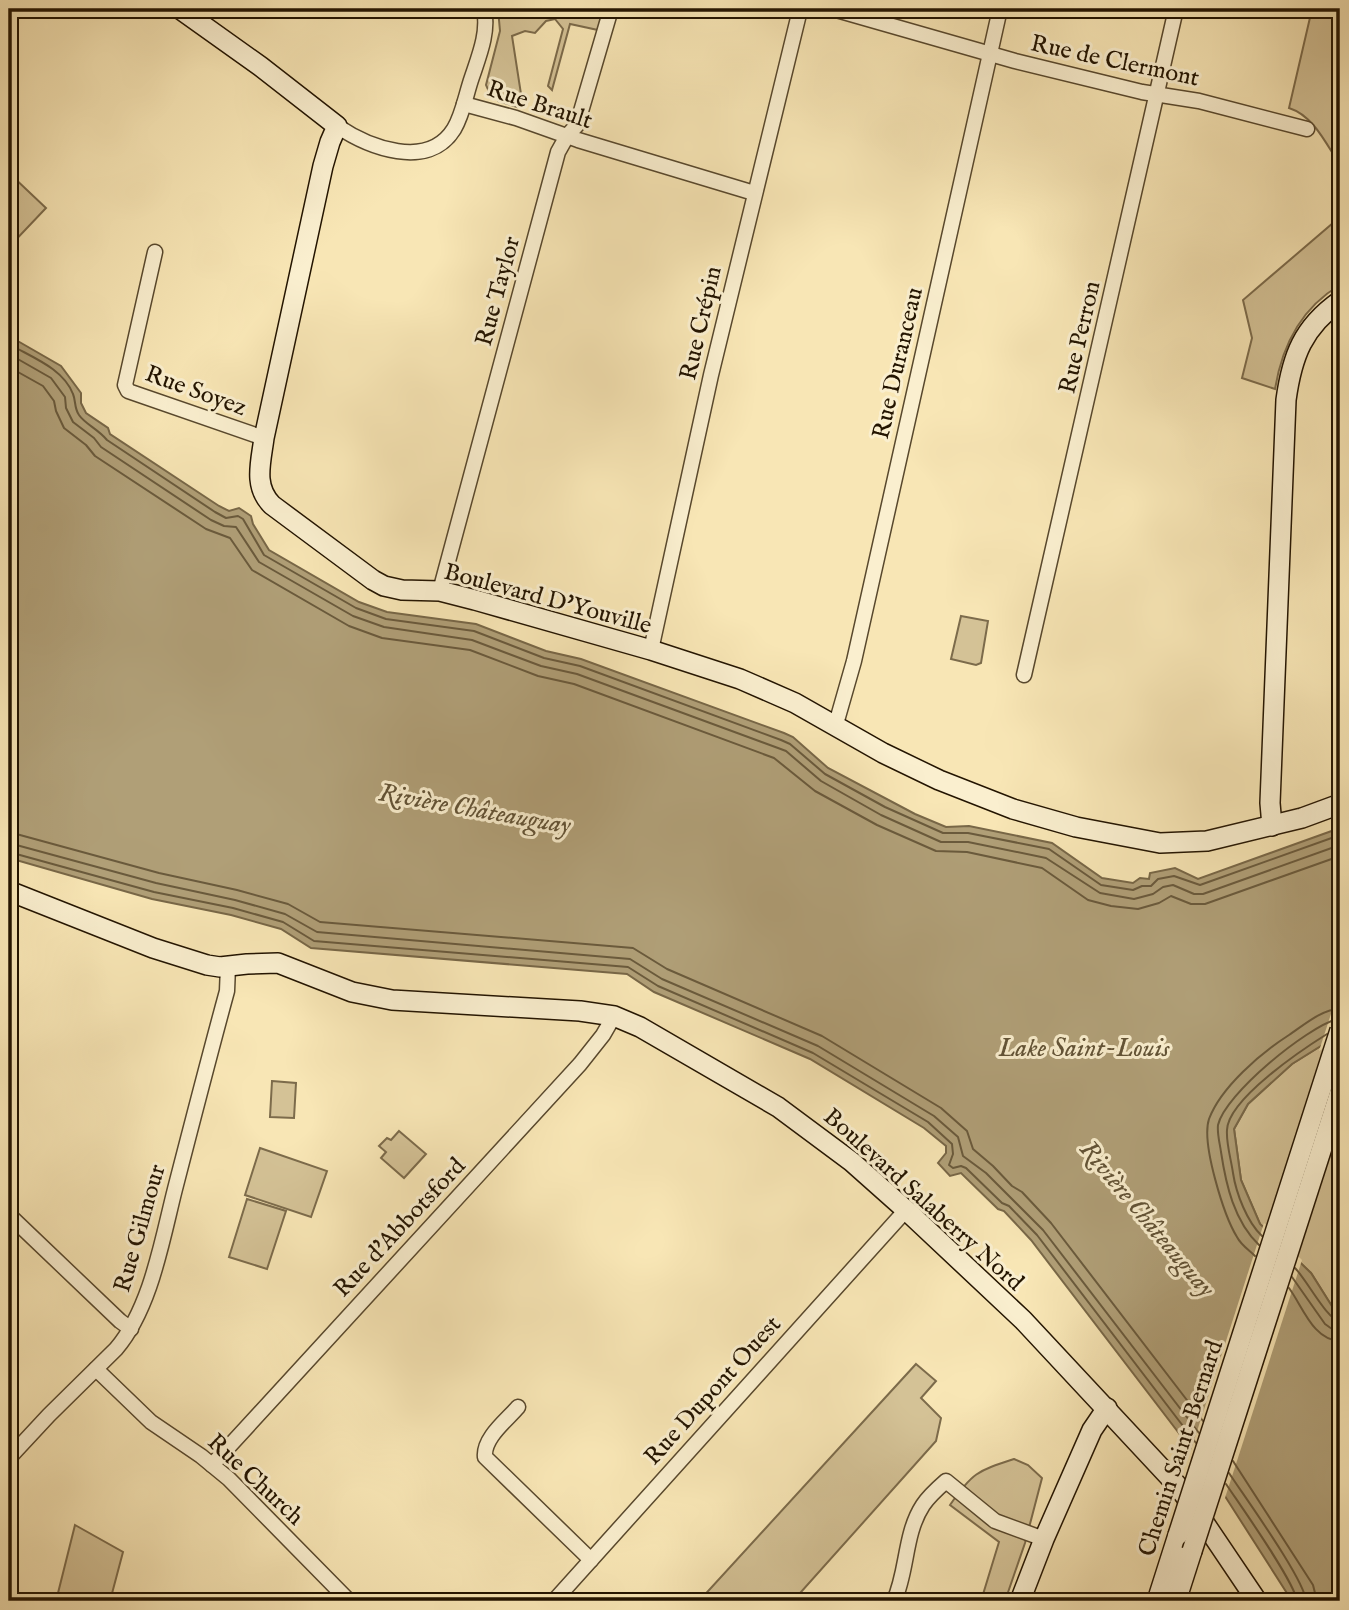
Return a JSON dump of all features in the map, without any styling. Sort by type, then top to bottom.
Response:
[{"type":"street","points":[[180,9],[337,126]]},
{"type":"street","points":[[464,104],[485,29],[484,9]]},
{"type":"street","name":"Rue Taylor","points":[[440,591],[558,152],[577,125],[611,9]]},
{"type":"street","name":"Rue Crépin","points":[[651,650],[754,192],[799,14],[804,9]]},
{"type":"street","name":"Rue de Clermont","points":[[833,9],[1028,64],[1199,101],[1307,129]]},
{"type":"street","name":"Rue Duranceau","points":[[833,725],[838,717],[854,661],[1000,9]]},
{"type":"street","name":"Rue Perron","points":[[1024,675],[1176,9]]},
{"type":"street","name":"Rue Brault","points":[[337,126],[358,139],[381,148],[396,151],[424,150],[450,134],[464,104],[754,192]]},
{"type":"street","name":"Boulevard D'Youville","points":[[337,126],[323,166],[264,438],[260,484],[266,498],[279,510],[384,586],[401,590],[440,591],[651,650],[765,688],[904,763],[956,787],[1004,806],[1076,827],[1120,837],[1179,843],[1228,838],[1340,804]]},
{"type":"street","name":"Rue Soyez","points":[[155,252],[125,385],[128,391],[264,438]]},
{"type":"street","points":[[1272,826],[1270,780],[1286,400],[1292,368],[1304,336],[1319,317],[1340,300]]},
{"type":"street","name":"Boulevard Salaberry Nord","points":[[9,891],[174,956],[207,965],[278,963],[352,992],[398,1001],[614,1016],[687,1053],[785,1111],[833,1146],[906,1210],[1023,1320],[1186,1496],[1257,1601]]},
{"type":"street","name":"Rue Gilmour","points":[[11,1450],[118,1347],[131,1329],[145,1297],[170,1209],[227,991],[228,966]]},
{"type":"street","name":"Rue d'Abbotsford","points":[[212,1465],[580,1065],[614,1016]]},
{"type":"street","name":"Chemin Saint-Bernard","points":[[1157,1601],[1340,1030]]},
{"type":"street","name":"Chemin Saint-Bernard","points":[[1176,1601],[1340,1092]]},
{"type":"street","name":"Rue Dupont Ouest","points":[[554,1601],[906,1210]]},
{"type":"street","points":[[9,1215],[131,1329]]},
{"type":"street","name":"Rue Church","points":[[96,1369],[151,1422],[212,1465],[237,1487],[349,1601]]},
{"type":"street","points":[[518,1407],[488,1442],[484,1455],[591,1560]]},
{"type":"street","points":[[1020,1601],[1092,1430],[1107,1409]]},
{"type":"street","points":[[894,1601],[916,1518],[927,1500],[946,1481],[995,1521],[1044,1539]]},
{"type":"shaded area","points":[[498,9],[603,9],[598,30],[570,24],[552,90],[548,86],[563,29],[555,19],[546,21],[535,33],[525,31],[512,36],[521,94],[517,107],[498,101],[498,98],[490,94],[486,85],[500,31]]},
{"type":"shaded area","points":[[1312,9],[1340,9],[1340,165],[1306,117],[1289,108]]},
{"type":"shaded area","points":[[9,173],[46,208],[9,247]]},
{"type":"shaded area","points":[[1340,217],[1340,285],[1326,294],[1304,317],[1288,343],[1275,389],[1242,378],[1252,338],[1243,300]]},
{"type":"shaded area","points":[[961,616],[988,621],[981,663],[976,665],[951,659]]},
{"type":"shaded area","points":[[1340,1034],[1340,1319],[1311,1273],[1260,1224],[1241,1180],[1234,1129],[1248,1104],[1292,1064]]},
{"type":"shaded area","points":[[272,1081],[296,1083],[294,1118],[270,1117]]},
{"type":"shaded area","points":[[399,1131],[426,1154],[404,1178],[381,1158],[386,1152],[379,1146],[387,1138],[391,1140]]},
{"type":"shaded area","points":[[260,1148],[327,1171],[311,1217],[245,1195]]},
{"type":"shaded area","points":[[247,1199],[286,1211],[267,1269],[229,1257]]},
{"type":"shaded area","points":[[916,1364],[936,1381],[921,1398],[941,1418],[936,1441],[793,1601],[699,1601]]},
{"type":"shaded area","points":[[1014,1459],[1028,1465],[1042,1478],[1025,1543],[1005,1601],[981,1601],[999,1542],[950,1505],[976,1474]]},
{"type":"shaded area","points":[[75,1525],[123,1552],[110,1601],[56,1601]]},
{"type":"water","points":[[9,336],[61,366],[81,393],[81,403],[86,413],[108,428],[110,434],[219,506],[229,511],[239,508],[251,516],[269,550],[359,602],[387,612],[476,624],[784,733],[793,737],[828,768],[915,814],[946,827],[969,826],[1052,843],[1102,878],[1133,883],[1140,878],[1149,879],[1150,873],[1175,868],[1198,879],[1340,828],[1340,1034],[1292,1064],[1248,1104],[1234,1129],[1241,1180],[1260,1224],[1311,1273],[1340,1319],[1340,1601],[1292,1601],[1214,1479],[1031,1240],[1004,1211],[998,1209],[961,1173],[950,1176],[938,1163],[946,1153],[946,1146],[924,1128],[810,1059],[654,992],[627,974],[311,948],[281,929],[231,915],[152,899],[9,858]]},
{"type":"pier","points":[[1340,986],[1340,1038],[1319,1051]]},
{"type":"pier","points":[[1264,1223],[1302,1260],[1224,1501],[1190,1453]]},
{"type":"water label","name":"Rivière Châteauguay","points":[[475,808]]},
{"type":"water label","name":"Lake Saint-Louis","points":[[1084,1047]]},
{"type":"water label","name":"Rivière Châteauguay","points":[[1148,1218]]}]
